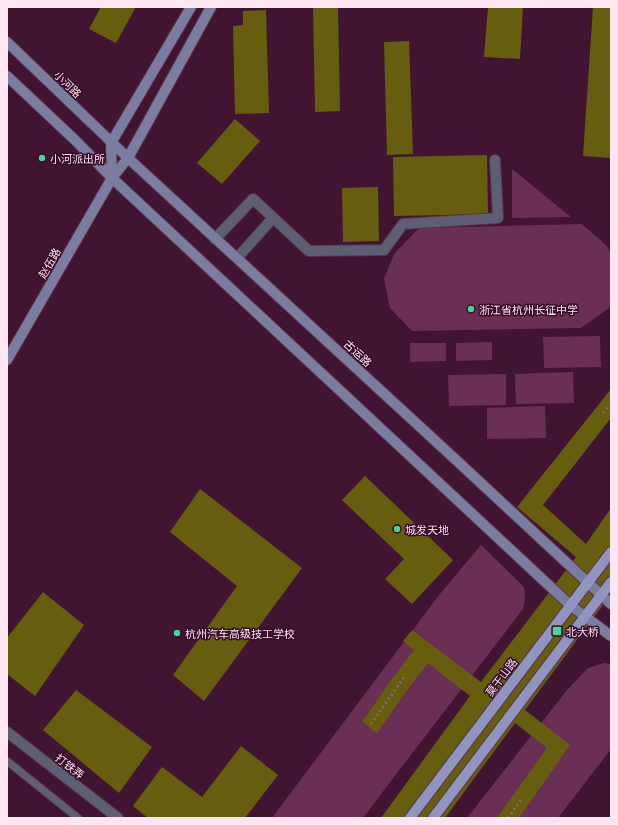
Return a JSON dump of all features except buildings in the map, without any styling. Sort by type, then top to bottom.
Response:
[{"type":"main road","points":[[112,178],[111,143],[191,7]]},
{"type":"main road","name":"赵伍路","points":[[7,360],[112,178],[128,158],[211,7]]},
{"type":"main road","name":"小河路","points":[[7,42],[111,143]]},
{"type":"main road","points":[[7,76],[76,141],[112,178],[570,605],[611,636]]},
{"type":"main road","name":"古运路","points":[[111,143],[611,604]]},
{"type":"main road","name":"莫干山路","points":[[410,818],[611,552]]},
{"type":"main road","points":[[433,818],[611,582]]},
{"type":"street","points":[[215,239],[253,199],[309,252],[384,250],[403,224],[498,218],[495,160]]},
{"type":"street","points":[[237,258],[273,218]]},
{"type":"street","name":"打铁弄","points":[[7,732],[118,818]]},
{"type":"lane","points":[[7,761],[78,818]]},
{"type":"path","points":[[603,413],[611,404]]},
{"type":"path","points":[[371,724],[405,676]]},
{"type":"path","points":[[508,818],[523,797]]},
{"type":"shaded area","points":[[512,169],[571,217],[512,218]]},
{"type":"shaded area","points":[[582,224],[607,246],[611,255],[611,301],[609,308],[581,328],[412,331],[390,308],[384,279],[394,254],[419,228]]},
{"type":"shaded area","points":[[600,336],[601,367],[544,368],[543,337]]},
{"type":"shaded area","points":[[492,342],[492,360],[456,361],[456,343]]},
{"type":"shaded area","points":[[410,343],[446,343],[446,361],[410,362]]},
{"type":"shaded area","points":[[573,372],[574,403],[516,404],[515,374]]},
{"type":"shaded area","points":[[506,374],[506,405],[449,406],[448,375]]},
{"type":"shaded area","points":[[545,406],[546,438],[487,439],[487,408]]},
{"type":"shaded area","points":[[481,545],[524,587],[525,599],[523,609],[363,818],[272,818],[439,595]]},
{"type":"shaded area","points":[[604,663],[611,664],[611,749],[558,818],[467,818],[567,690],[588,668]]},
{"type":"place","name":"小河派出所","points":[[42,158]]},
{"type":"place","name":"浙江省杭州长征中学","points":[[471,309]]},
{"type":"place","name":"城发天地","points":[[397,529]]},
{"type":"place","name":"北大桥","points":[[557,631]]},
{"type":"place","name":"杭州汽车高级技工学校","points":[[177,633]]}]
